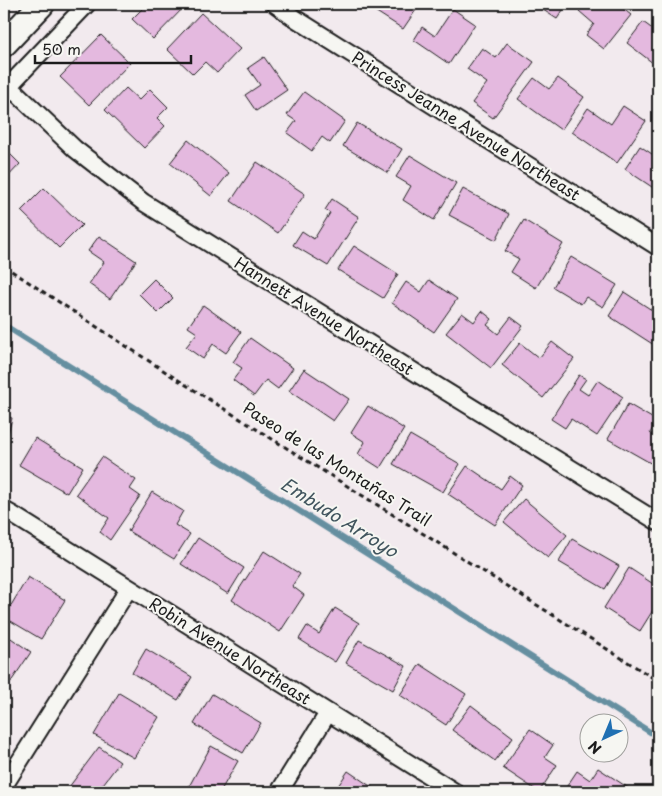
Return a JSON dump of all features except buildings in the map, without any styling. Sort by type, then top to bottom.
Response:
[{"type":"main road","points":[[4,44],[42,4]]},
{"type":"street","points":[[6,88],[87,4]]},
{"type":"street","name":"Princess Jeanne Avenue Northeast","points":[[275,4],[658,246]]},
{"type":"street","name":"Hannett Avenue Northeast","points":[[6,88],[75,149],[143,202],[658,522]]},
{"type":"street","name":"Robin Avenue Northeast","points":[[4,510],[455,792]]},
{"type":"street","points":[[4,786],[129,588]]},
{"type":"street","points":[[279,792],[328,713]]},
{"type":"path","name":"Paseo de las Montañas Trail","points":[[4,266],[174,378],[658,680]]},
{"type":"waterway","name":"Embudo Arroyo","points":[[4,325],[658,737]]}]
